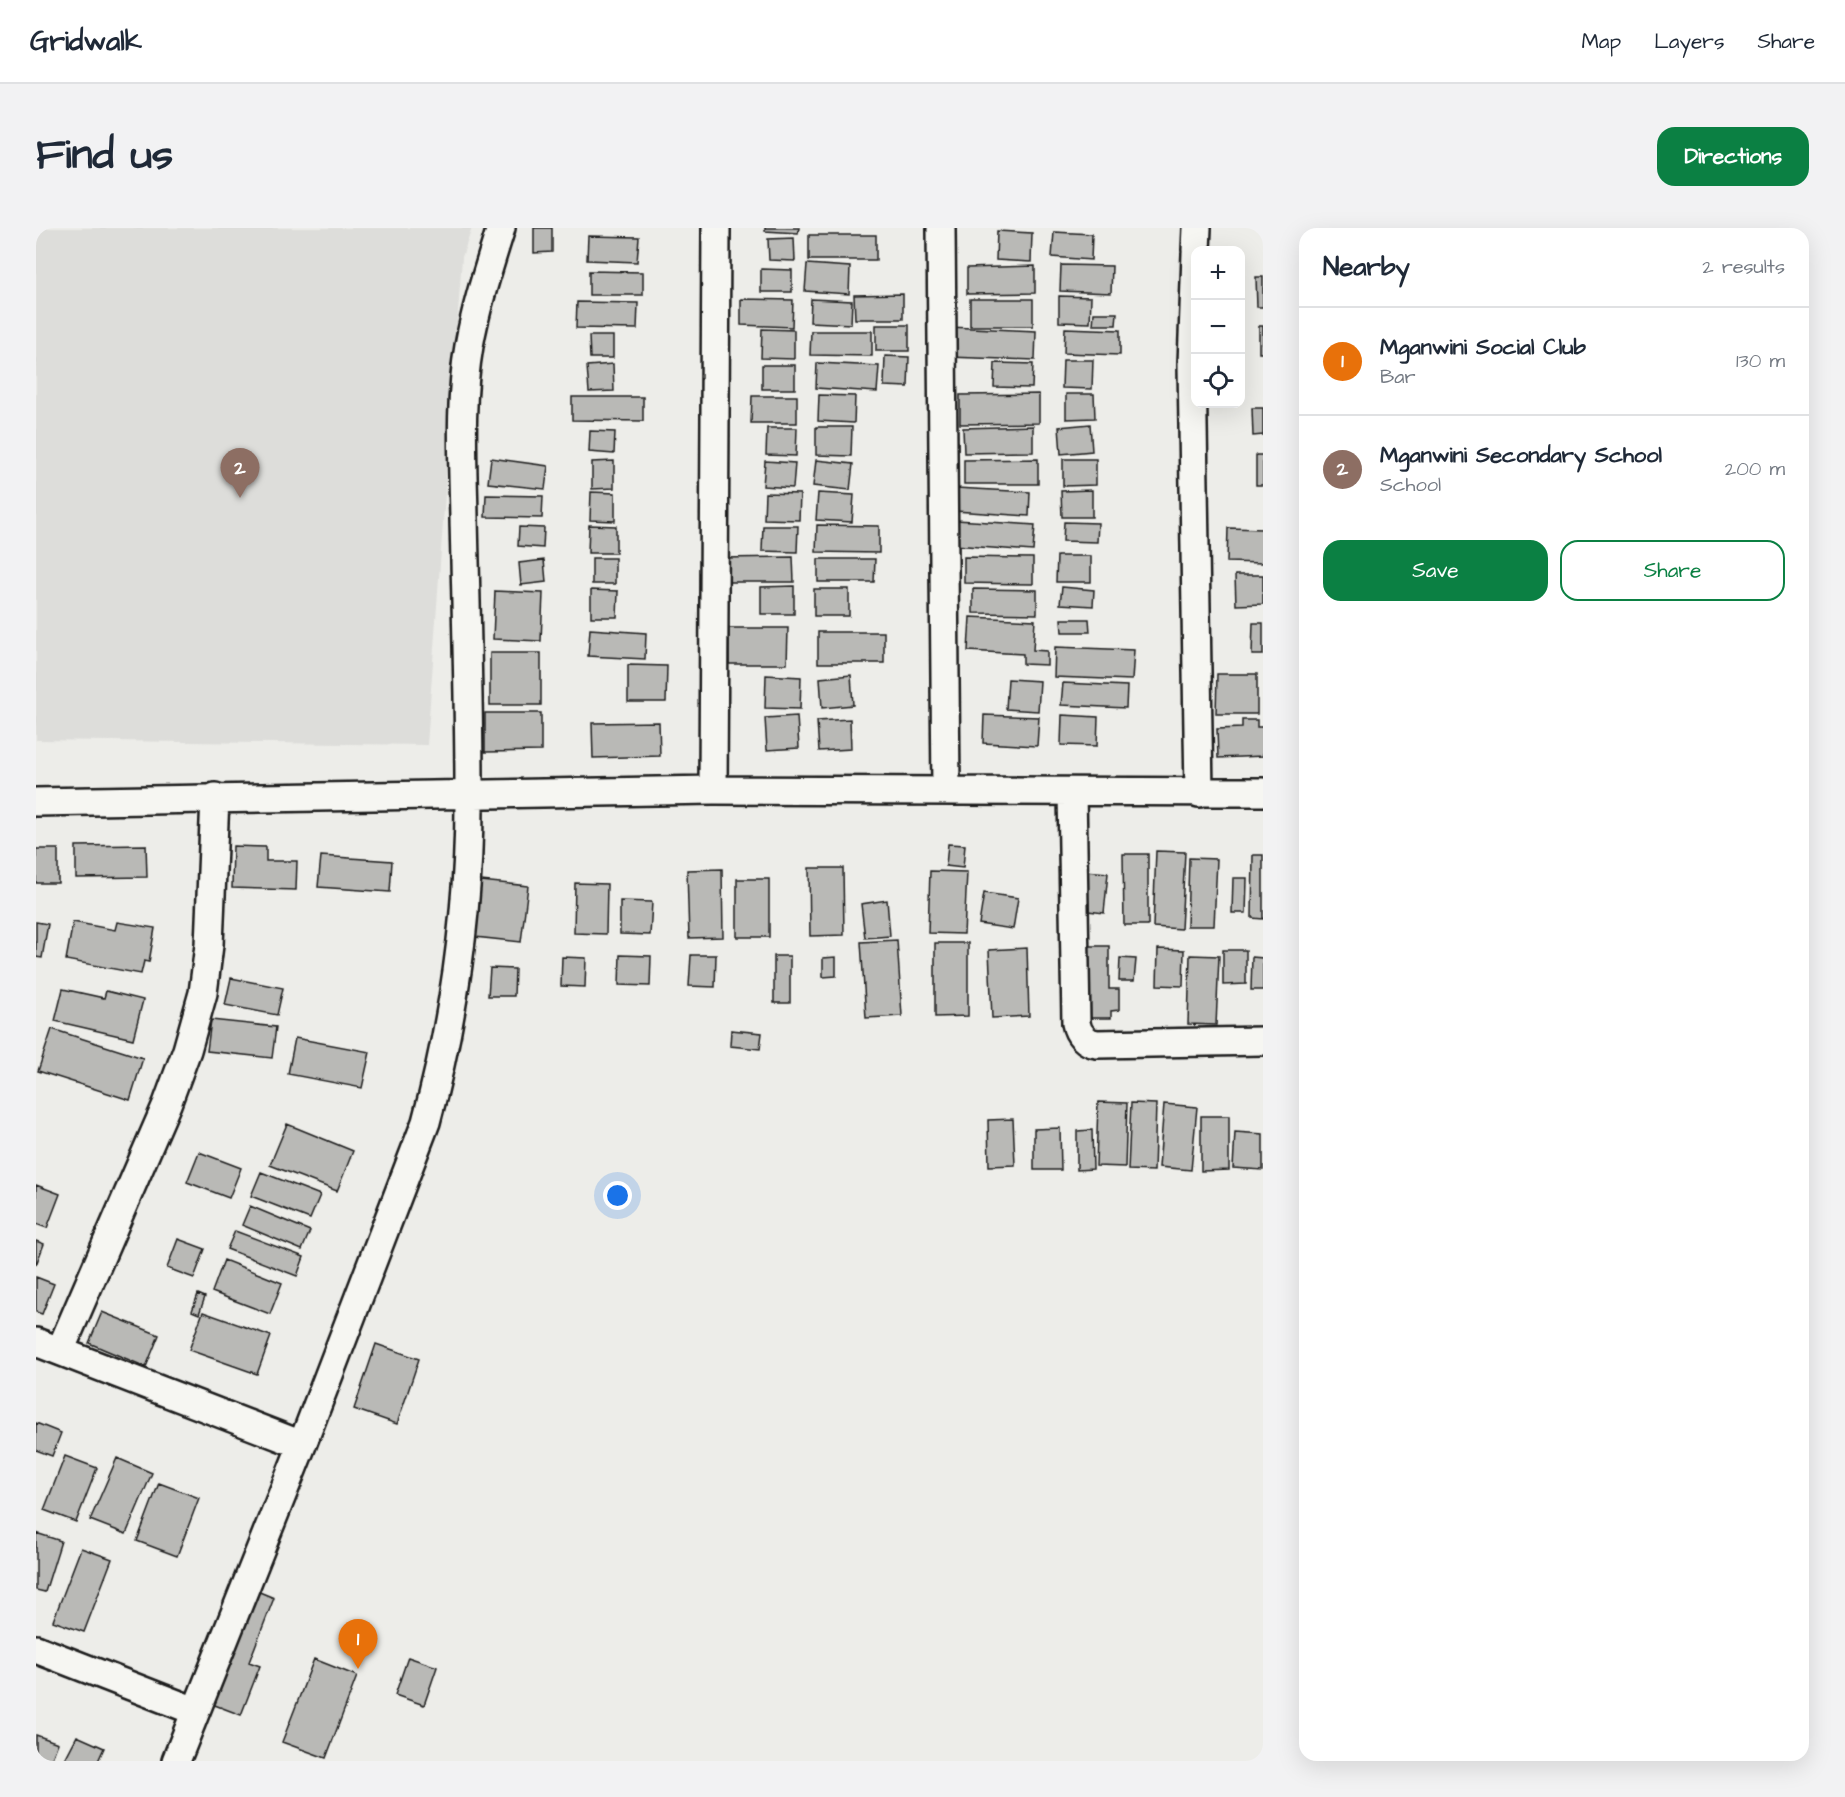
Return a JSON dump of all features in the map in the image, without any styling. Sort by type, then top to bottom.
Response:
[{"type":"street","points":[[176,1761],[302,1445],[426,1122],[438,1078],[456,982],[466,894],[469,793],[463,418],[469,348],[478,302],[501,228]]},
{"type":"street","points":[[712,789],[716,228]]},
{"type":"street","points":[[941,228],[945,790]]},
{"type":"street","points":[[1196,246],[1197,228]]},
{"type":"street","points":[[1194,300],[1192,376],[1199,793]]},
{"type":"street","points":[[36,802],[712,789],[1263,792]]},
{"type":"street","points":[[1072,792],[1076,1023],[1080,1034],[1088,1041],[1097,1044],[1263,1041]]},
{"type":"street","points":[[215,797],[209,945],[203,993],[187,1050],[167,1104],[48,1347],[302,1445]]},
{"type":"street","points":[[36,1649],[195,1711]]},
{"type":"shaded area","points":[[36,228],[472,228],[462,257],[427,745],[36,740]]},
{"type":"building","points":[[534,228],[552,228],[552,252],[534,253]]},
{"type":"building","points":[[765,228],[799,228],[798,233],[765,231]]},
{"type":"building","points":[[997,231],[1032,233],[1031,262],[996,260]]},
{"type":"building","points":[[1054,232],[1092,234],[1091,260],[1052,257]]},
{"type":"building","points":[[809,235],[876,235],[876,260],[809,260]]},
{"type":"building","points":[[588,236],[639,237],[637,262],[587,260]]},
{"type":"building","points":[[794,238],[795,261],[769,260],[768,239]]},
{"type":"building","points":[[807,264],[850,267],[849,294],[805,291]]},
{"type":"building","points":[[1061,265],[1112,266],[1111,293],[1060,291]]},
{"type":"building","points":[[1035,266],[1035,293],[967,294],[967,268]]},
{"type":"building","points":[[761,269],[792,270],[792,292],[761,292]]},
{"type":"building","points":[[589,271],[643,272],[643,295],[589,295]]},
{"type":"building","points":[[1256,277],[1263,277],[1263,307],[1257,307]]},
{"type":"building","points":[[903,294],[903,319],[855,319],[854,295]]},
{"type":"building","points":[[1059,296],[1091,297],[1090,323],[1059,322]]},
{"type":"building","points":[[741,299],[793,300],[792,327],[741,325]]},
{"type":"building","points":[[811,299],[852,301],[851,324],[810,322]]},
{"type":"building","points":[[970,299],[1033,299],[1033,326],[970,326]]},
{"type":"building","points":[[577,302],[638,303],[637,329],[576,328]]},
{"type":"building","points":[[1094,313],[1117,313],[1116,325],[1093,325]]},
{"type":"building","points":[[876,325],[909,325],[909,351],[876,351]]},
{"type":"building","points":[[1259,326],[1263,326],[1263,353],[1259,353]]},
{"type":"building","points":[[949,327],[1036,331],[1035,360],[948,357]]},
{"type":"building","points":[[1065,328],[1120,330],[1120,355],[1064,353]]},
{"type":"building","points":[[762,329],[794,330],[794,359],[761,358]]},
{"type":"building","points":[[811,331],[872,331],[872,356],[810,355]]},
{"type":"building","points":[[589,336],[613,336],[613,358],[590,358]]},
{"type":"building","points":[[885,356],[909,357],[908,387],[884,386]]},
{"type":"building","points":[[1063,360],[1093,360],[1092,389],[1062,388]]},
{"type":"building","points":[[817,363],[879,366],[877,392],[816,388]]},
{"type":"building","points":[[995,363],[1033,364],[1032,388],[994,387]]},
{"type":"building","points":[[613,364],[614,391],[589,392],[587,366]]},
{"type":"building","points":[[762,365],[795,365],[795,389],[762,389]]},
{"type":"building","points":[[1039,394],[1039,423],[960,424],[960,395]]},
{"type":"building","points":[[1066,394],[1094,394],[1095,418],[1066,419]]},
{"type":"building","points":[[819,395],[855,396],[854,423],[818,421]]},
{"type":"building","points":[[752,396],[797,396],[797,423],[751,423]]},
{"type":"building","points":[[572,397],[643,397],[643,421],[572,420]]},
{"type":"building","points":[[1252,408],[1263,408],[1263,435],[1253,436]]},
{"type":"building","points":[[1090,424],[1092,451],[1061,454],[1059,427]]},
{"type":"building","points":[[1033,426],[1033,452],[964,453],[963,428]]},
{"type":"building","points":[[816,427],[852,427],[851,456],[816,455]]},
{"type":"building","points":[[767,428],[797,428],[796,456],[766,455]]},
{"type":"building","points":[[590,431],[615,432],[614,454],[589,452]]},
{"type":"building","points":[[1256,455],[1263,455],[1263,485],[1256,485]]},
{"type":"building","points":[[491,458],[548,466],[545,489],[488,483]]},
{"type":"building","points":[[1038,459],[1038,484],[964,484],[964,460]]},
{"type":"building","points":[[1063,459],[1096,459],[1096,485],[1063,486]]},
{"type":"building","points":[[816,460],[853,464],[850,490],[813,486]]},
{"type":"building","points":[[614,461],[614,488],[592,489],[592,462]]},
{"type":"building","points":[[765,461],[795,463],[793,488],[763,486]]},
{"type":"building","points":[[956,488],[1030,492],[1029,516],[955,511]]},
{"type":"building","points":[[1092,490],[1092,517],[1062,517],[1061,491]]},
{"type":"building","points":[[591,492],[615,493],[615,521],[590,520]]},
{"type":"building","points":[[765,493],[800,494],[799,520],[764,519]]},
{"type":"building","points":[[818,493],[854,495],[852,522],[816,520]]},
{"type":"building","points":[[486,495],[543,496],[542,518],[485,517]]},
{"type":"building","points":[[956,520],[1035,525],[1033,551],[954,545]]},
{"type":"building","points":[[1064,522],[1098,523],[1097,542],[1063,541]]},
{"type":"building","points":[[589,525],[616,526],[616,553],[588,553]]},
{"type":"building","points":[[817,525],[879,526],[879,553],[816,552]]},
{"type":"building","points":[[763,526],[798,526],[797,552],[762,551]]},
{"type":"building","points":[[519,527],[544,528],[543,548],[518,546]]},
{"type":"building","points":[[1228,528],[1263,529],[1263,563],[1227,562]]},
{"type":"building","points":[[1057,556],[1091,556],[1091,582],[1056,582]]},
{"type":"building","points":[[793,557],[794,582],[722,582],[722,558]]},
{"type":"building","points":[[964,557],[1033,558],[1033,584],[964,583]]},
{"type":"building","points":[[592,558],[615,558],[615,584],[592,584]]},
{"type":"building","points":[[818,559],[875,559],[874,582],[818,582]]},
{"type":"building","points":[[544,560],[546,582],[521,585],[519,563]]},
{"type":"building","points":[[1235,575],[1263,575],[1263,604],[1236,605]]},
{"type":"building","points":[[794,586],[794,614],[761,614],[761,587]]},
{"type":"building","points":[[1062,587],[1094,590],[1093,606],[1060,604]]},
{"type":"building","points":[[814,589],[849,589],[849,616],[814,616]]},
{"type":"building","points":[[973,589],[1037,590],[1037,614],[973,613]]},
{"type":"building","points":[[591,590],[618,591],[617,617],[591,617]]},
{"type":"building","points":[[495,591],[543,593],[541,641],[493,639]]},
{"type":"building","points":[[970,617],[1035,620],[1033,650],[1047,651],[1047,665],[1023,664],[1023,654],[968,651]]},
{"type":"building","points":[[1061,619],[1089,619],[1090,632],[1062,632]]},
{"type":"building","points":[[1253,623],[1263,623],[1263,655],[1252,655]]},
{"type":"building","points":[[729,628],[788,628],[787,664],[729,664]]},
{"type":"building","points":[[590,629],[646,633],[645,659],[588,656]]},
{"type":"building","points":[[818,632],[884,632],[884,663],[818,663]]},
{"type":"building","points":[[1055,647],[1134,650],[1132,680],[1054,677]]},
{"type":"building","points":[[490,653],[541,653],[541,705],[490,705]]},
{"type":"building","points":[[628,665],[667,666],[666,702],[628,702]]},
{"type":"building","points":[[1217,674],[1257,674],[1257,714],[1216,714]]},
{"type":"building","points":[[766,675],[801,677],[800,709],[765,708]]},
{"type":"building","points":[[851,675],[853,705],[822,708],[820,678]]},
{"type":"building","points":[[1008,679],[1040,681],[1038,711],[1006,709]]},
{"type":"building","points":[[1063,683],[1127,686],[1126,708],[1061,705]]},
{"type":"building","points":[[485,713],[541,713],[541,751],[485,752]]},
{"type":"building","points":[[984,715],[1039,717],[1037,746],[983,743]]},
{"type":"building","points":[[1062,715],[1098,717],[1097,746],[1061,745]]},
{"type":"building","points":[[797,716],[799,748],[767,750],[765,718]]},
{"type":"building","points":[[850,719],[851,749],[819,751],[817,721]]},
{"type":"building","points":[[1242,720],[1257,720],[1257,727],[1263,727],[1263,756],[1218,758],[1217,729],[1242,728]]},
{"type":"building","points":[[659,722],[660,756],[593,758],[592,723]]},
{"type":"building","points":[[948,844],[965,845],[963,868],[946,866]]},
{"type":"building","points":[[146,845],[147,877],[76,878],[76,846]]},
{"type":"building","points":[[233,846],[266,847],[266,861],[297,861],[296,890],[232,888]]},
{"type":"building","points":[[36,849],[58,849],[58,883],[36,883]]},
{"type":"building","points":[[1156,851],[1185,852],[1181,929],[1153,927]]},
{"type":"building","points":[[1123,854],[1148,854],[1148,925],[1124,925]]},
{"type":"building","points":[[1253,855],[1263,855],[1263,919],[1252,918]]},
{"type":"building","points":[[321,856],[392,861],[390,892],[318,887]]},
{"type":"building","points":[[1189,858],[1217,859],[1214,926],[1187,926]]},
{"type":"building","points":[[809,868],[843,868],[844,935],[810,936]]},
{"type":"building","points":[[722,869],[723,937],[689,938],[687,870]]},
{"type":"building","points":[[930,871],[967,872],[964,934],[928,933]]},
{"type":"building","points":[[1084,871],[1108,873],[1104,913],[1080,910]]},
{"type":"building","points":[[1233,878],[1247,878],[1246,913],[1232,913]]},
{"type":"building","points":[[737,879],[769,879],[769,937],[737,937]]},
{"type":"building","points":[[481,881],[528,886],[521,942],[475,937]]},
{"type":"building","points":[[575,883],[607,884],[606,934],[574,933]]},
{"type":"building","points":[[984,893],[1018,898],[1013,929],[979,924]]},
{"type":"building","points":[[887,900],[890,936],[865,938],[861,904]]},
{"type":"building","points":[[620,901],[652,902],[650,935],[620,934]]},
{"type":"building","points":[[36,922],[48,924],[42,958],[36,957]]},
{"type":"building","points":[[73,922],[115,930],[117,922],[155,928],[149,962],[144,961],[141,974],[66,960]]},
{"type":"building","points":[[897,940],[902,1016],[866,1018],[861,942]]},
{"type":"building","points":[[935,943],[968,943],[968,1016],[935,1017]]},
{"type":"building","points":[[1078,946],[1109,946],[1109,989],[1119,989],[1119,1010],[1111,1011],[1111,1018],[1079,1018]]},
{"type":"building","points":[[1027,948],[1029,1016],[992,1018],[989,950]]},
{"type":"building","points":[[1158,949],[1184,950],[1183,986],[1157,985]]},
{"type":"building","points":[[1223,950],[1246,950],[1246,984],[1223,985]]},
{"type":"building","points":[[620,955],[651,956],[650,986],[619,985]]},
{"type":"building","points":[[691,955],[716,955],[715,987],[689,986]]},
{"type":"building","points":[[1190,955],[1219,956],[1216,1025],[1188,1024]]},
{"type":"building","points":[[774,956],[790,956],[790,1003],[774,1003]]},
{"type":"building","points":[[562,957],[586,958],[585,987],[561,986]]},
{"type":"building","points":[[836,957],[836,976],[823,977],[823,958]]},
{"type":"building","points":[[1252,957],[1263,958],[1263,990],[1251,990]]},
{"type":"building","points":[[1120,958],[1136,959],[1134,981],[1119,981]]},
{"type":"building","points":[[490,968],[515,969],[514,996],[488,996]]},
{"type":"building","points":[[231,978],[283,988],[277,1015],[225,1005]]},
{"type":"building","points":[[63,989],[104,998],[106,991],[143,1000],[133,1039],[55,1021]]},
{"type":"building","points":[[211,1020],[276,1027],[272,1058],[207,1051]]},
{"type":"building","points":[[52,1029],[143,1058],[130,1100],[38,1071]]},
{"type":"building","points":[[731,1030],[762,1033],[760,1049],[730,1046]]},
{"type":"building","points":[[295,1038],[370,1052],[362,1088],[288,1074]]},
{"type":"building","points":[[1098,1102],[1127,1103],[1125,1167],[1096,1166]]},
{"type":"building","points":[[1131,1103],[1156,1104],[1154,1171],[1128,1170]]},
{"type":"building","points":[[1164,1104],[1197,1107],[1191,1170],[1159,1167]]},
{"type":"building","points":[[1201,1116],[1229,1116],[1229,1170],[1201,1171]]},
{"type":"building","points":[[1013,1119],[1015,1165],[989,1166],[988,1120]]},
{"type":"building","points":[[287,1124],[353,1151],[337,1191],[270,1165]]},
{"type":"building","points":[[1060,1128],[1061,1170],[1034,1170],[1034,1129]]},
{"type":"building","points":[[1092,1130],[1093,1169],[1077,1170],[1077,1131]]},
{"type":"building","points":[[1235,1132],[1263,1134],[1263,1170],[1233,1168]]},
{"type":"building","points":[[199,1152],[241,1168],[229,1198],[187,1182]]},
{"type":"building","points":[[261,1172],[320,1195],[310,1219],[251,1196]]},
{"type":"building","points":[[36,1185],[60,1194],[47,1228],[36,1224]]},
{"type":"building","points":[[250,1206],[310,1231],[302,1250],[242,1225]]},
{"type":"building","points":[[235,1231],[304,1257],[297,1276],[227,1249]]},
{"type":"building","points":[[178,1239],[205,1249],[194,1278],[167,1268]]},
{"type":"building","points":[[36,1241],[44,1244],[36,1265]]},
{"type":"building","points":[[224,1260],[282,1283],[270,1314],[212,1292]]},
{"type":"building","points":[[36,1277],[54,1284],[42,1314],[36,1312]]},
{"type":"building","points":[[198,1294],[205,1297],[199,1314],[192,1311]]},
{"type":"building","points":[[102,1312],[159,1335],[146,1367],[89,1343]]},
{"type":"building","points":[[203,1312],[271,1336],[257,1374],[189,1350]]},
{"type":"building","points":[[376,1344],[419,1359],[397,1424],[354,1409]]},
{"type":"building","points":[[36,1423],[61,1433],[52,1456],[36,1450]]},
{"type":"building","points":[[65,1456],[97,1468],[76,1522],[44,1510]]},
{"type":"building","points":[[117,1458],[152,1473],[126,1534],[90,1520]]},
{"type":"building","points":[[159,1483],[199,1498],[177,1556],[137,1541]]},
{"type":"building","points":[[36,1533],[61,1541],[45,1592],[36,1590]]},
{"type":"building","points":[[81,1548],[112,1559],[84,1632],[53,1621]]},
{"type":"building","points":[[257,1591],[274,1598],[249,1662],[260,1666],[241,1715],[212,1704]]},
{"type":"building","points":[[408,1657],[437,1667],[424,1705],[395,1695]]},
{"type":"building","points":[[314,1659],[357,1676],[326,1758],[282,1742]]},
{"type":"building","points":[[36,1735],[58,1743],[51,1761],[36,1761]]},
{"type":"building","points":[[77,1736],[104,1748],[98,1761],[64,1761]]},
{"type":"place","name":"Mganwini Secondary School","points":[[240,498]]},
{"type":"place","name":"Mganwini Social Club","points":[[358,1669]]}]
